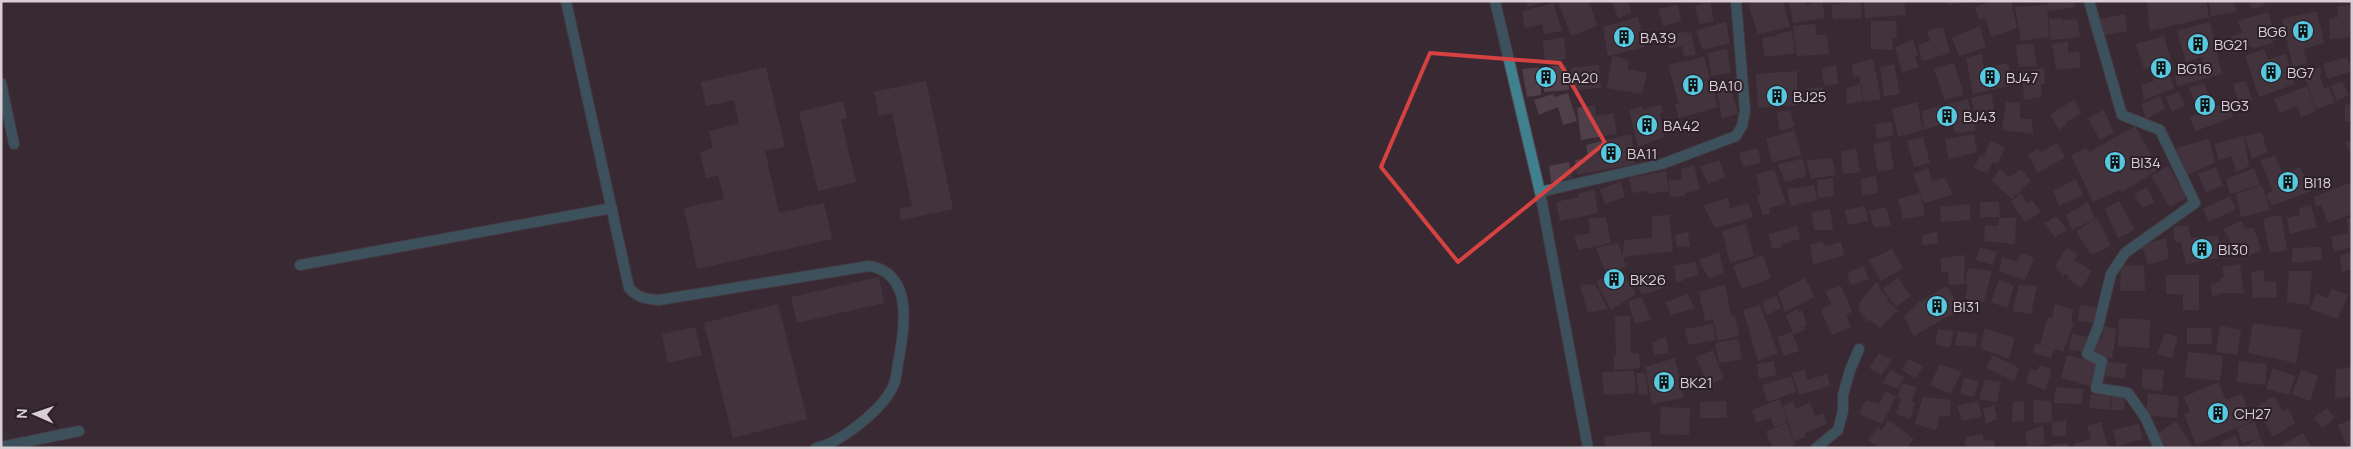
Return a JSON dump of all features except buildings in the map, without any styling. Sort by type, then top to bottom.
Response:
[{"type":"street","points":[[566,1],[629,288],[637,296],[645,300],[658,300],[869,266],[880,268],[898,286],[904,301],[904,334],[894,385],[881,405],[860,424],[816,448]]},
{"type":"street","points":[[1495,1],[1540,192],[1588,448]]},
{"type":"street","points":[[1540,192],[1662,164],[1736,136],[1742,126],[1745,112],[1736,1]]},
{"type":"street","points":[[2089,1],[2122,115],[2160,130],[2195,204],[2125,253],[2111,274],[2098,327],[2087,354],[2102,361],[2096,388],[2128,393],[2144,417],[2159,448]]},
{"type":"street","points":[[1,83],[14,144]]},
{"type":"street","points":[[300,265],[612,208]]},
{"type":"street","points":[[1816,448],[1838,430],[1843,411],[1843,395],[1850,370],[1859,349]]},
{"type":"street","points":[[1,447],[79,431]]},
{"type":"highlighted area","points":[[1430,53],[1560,63],[1605,143],[1458,262],[1381,167]]},
{"type":"place","name":"BG6","points":[[2303,31]]},
{"type":"place","name":"BA39","points":[[1624,37]]},
{"type":"place","name":"BG21","points":[[2198,44]]},
{"type":"place","name":"BG16","points":[[2161,68]]},
{"type":"place","name":"BG7","points":[[2271,72]]},
{"type":"place","name":"BA20","points":[[1546,77]]},
{"type":"place","name":"BJ47","points":[[1990,77]]},
{"type":"place","name":"BA10","points":[[1693,85]]},
{"type":"place","name":"BJ25","points":[[1777,96]]},
{"type":"place","name":"BG3","points":[[2205,105]]},
{"type":"place","name":"BJ43","points":[[1947,116]]},
{"type":"place","name":"BA42","points":[[1647,125]]},
{"type":"place","name":"BA11","points":[[1611,153]]},
{"type":"place","name":"BI34","points":[[2115,162]]},
{"type":"place","name":"BI18","points":[[2288,182]]},
{"type":"place","name":"BI30","points":[[2202,249]]},
{"type":"place","name":"BK26","points":[[1614,279]]},
{"type":"place","name":"BI31","points":[[1937,306]]},
{"type":"place","name":"BK21","points":[[1664,382]]},
{"type":"place","name":"CH27","points":[[2218,413]]}]
